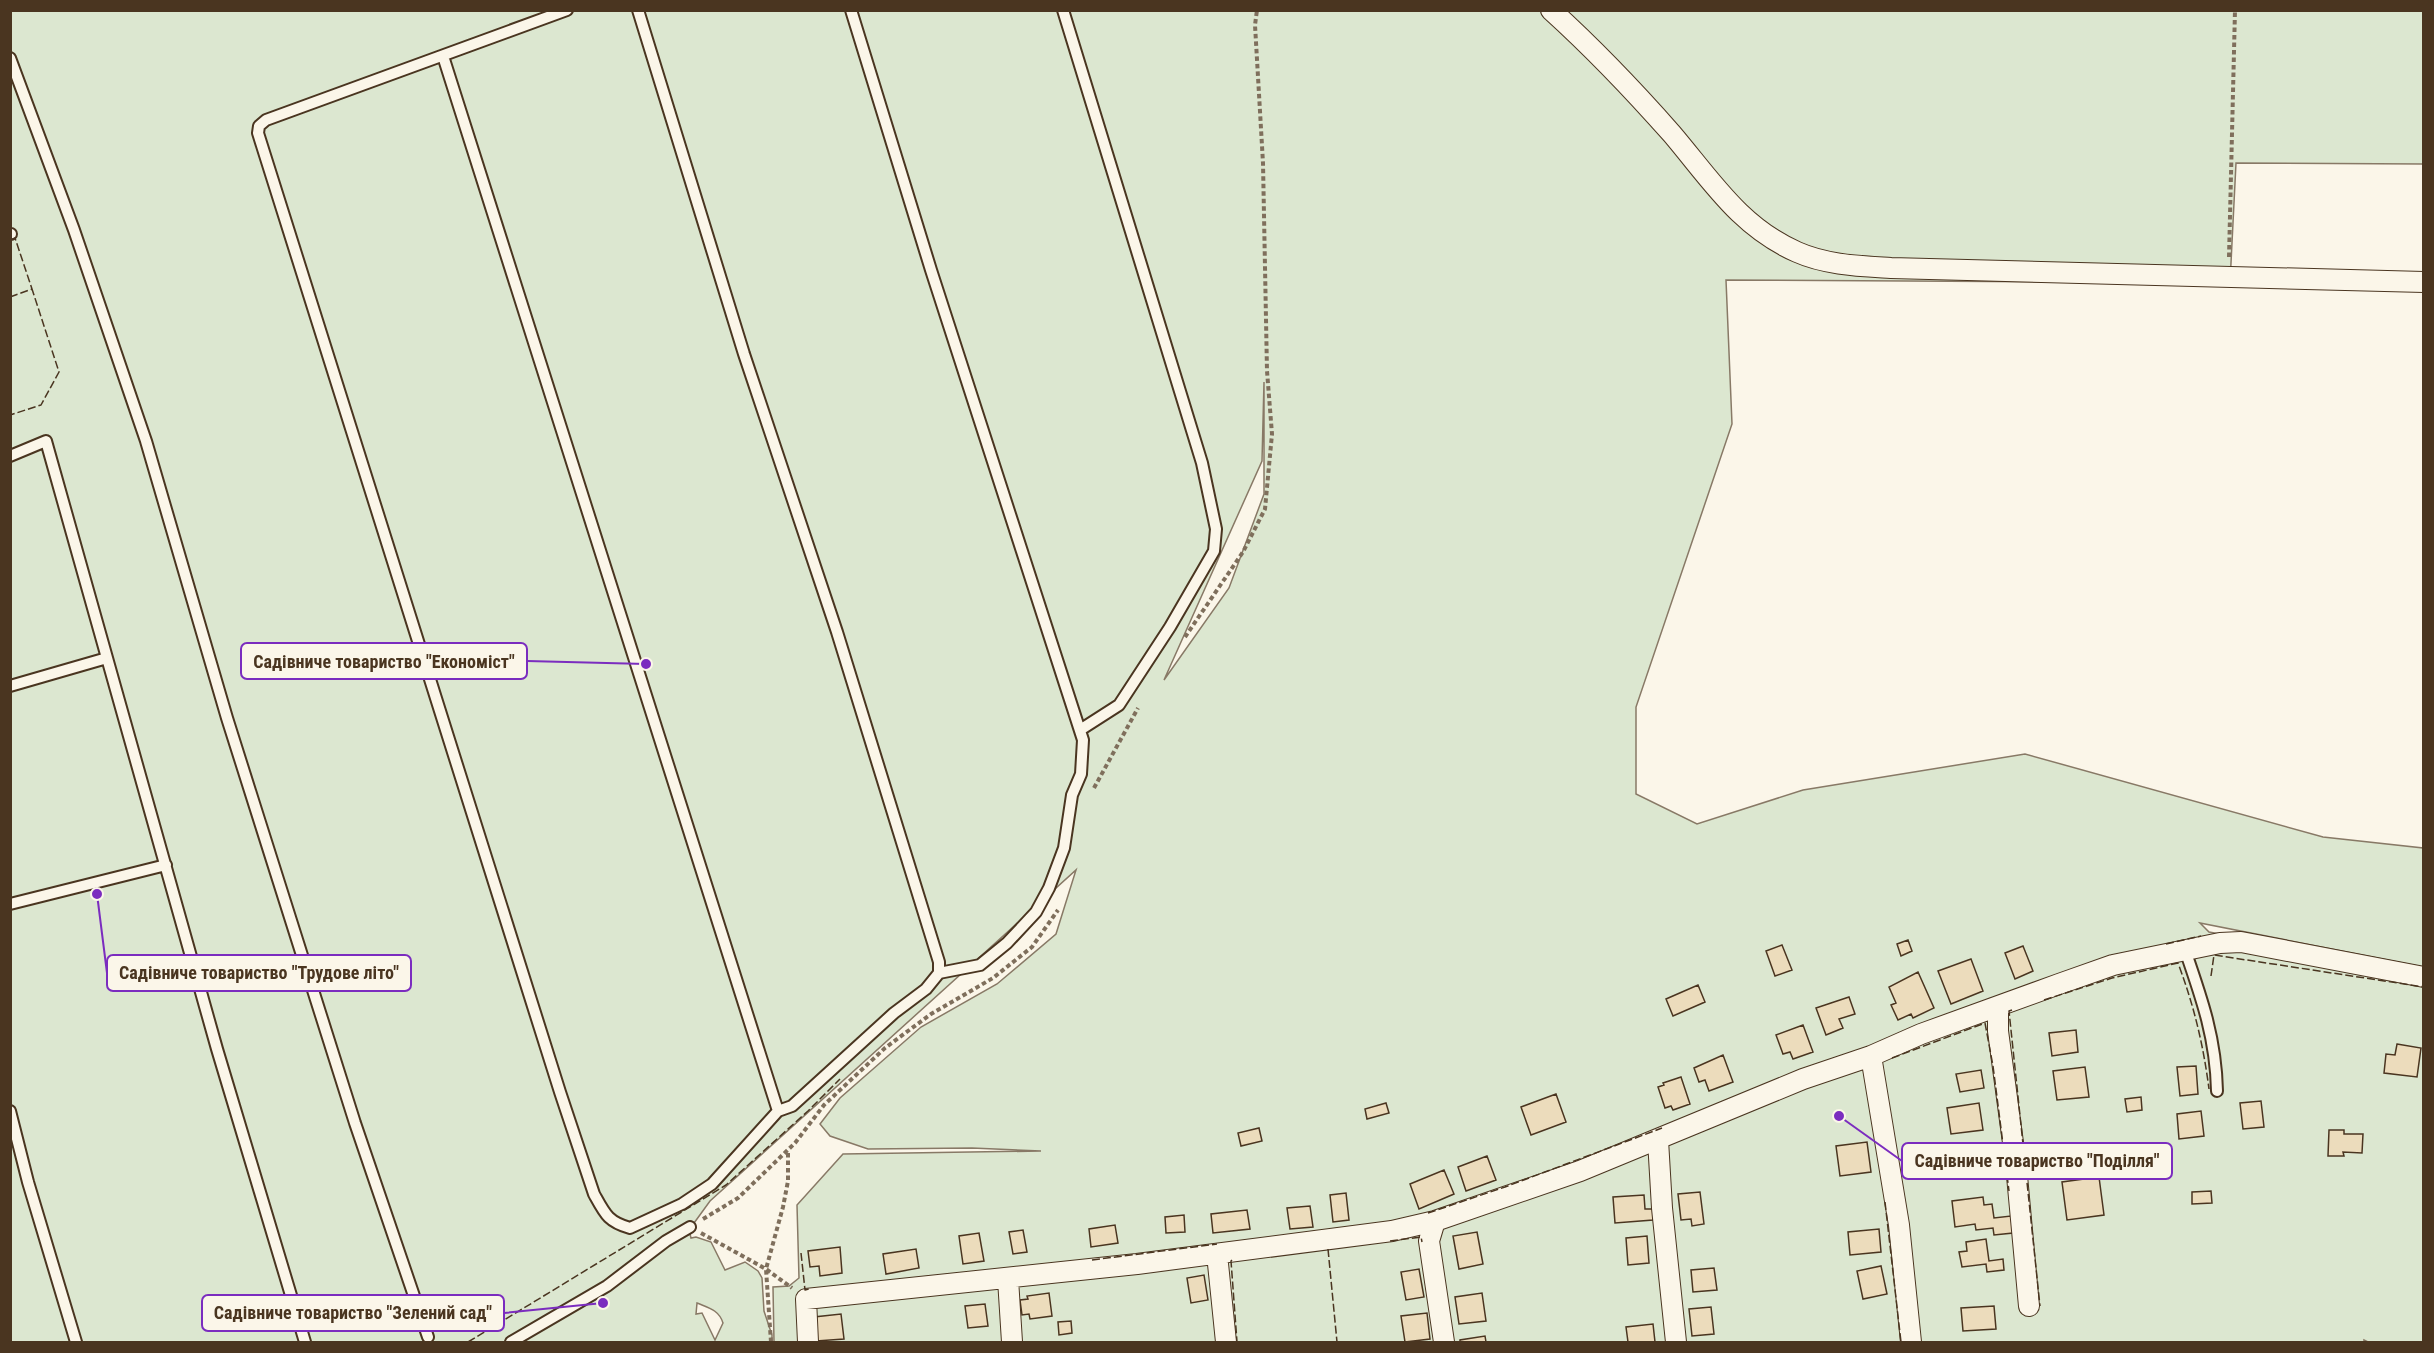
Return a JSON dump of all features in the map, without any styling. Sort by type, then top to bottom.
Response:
[{"type":"street","points":[[1551,10],[1606,63],[1672,135],[1730,206],[1764,234],[1798,253],[1844,265],[1891,268],[2424,282]]},
{"type":"street","points":[[808,1342],[806,1299],[1008,1279],[1217,1254],[1392,1231],[1435,1221],[1580,1171],[1803,1079],[1871,1056],[1921,1034],[2113,965],[2220,943],[2241,942],[2424,977]]},
{"type":"street","points":[[1998,1008],[1998,1031],[2016,1165],[2029,1306]]},
{"type":"street","points":[[1871,1056],[1899,1225],[1911,1342]]},
{"type":"street","points":[[1658,1140],[1662,1208],[1676,1342]]},
{"type":"street","points":[[1435,1221],[1429,1241],[1444,1342]]},
{"type":"street","points":[[1217,1254],[1226,1342]]},
{"type":"street","points":[[1008,1279],[1012,1342]]},
{"type":"lane","points":[[567,10],[266,120],[259,126],[258,133],[556,1081],[594,1194],[602,1210],[615,1224],[630,1228],[682,1204],[712,1184],[778,1111],[792,1106],[894,1013],[926,989],[939,973],[939,962],[926,914],[837,632],[744,354],[638,10]]},
{"type":"lane","points":[[851,10],[931,270],[1083,740],[1081,774],[1072,795],[1064,848],[1049,888],[1036,912],[1007,943],[980,965],[939,973]]},
{"type":"lane","points":[[1063,10],[1202,463],[1215,529],[1214,551],[1170,627],[1119,705],[1080,730]]},
{"type":"lane","points":[[443,56],[778,1111]]},
{"type":"lane","points":[[10,58],[78,242],[146,441],[227,718],[355,1124],[428,1337]]},
{"type":"lane","points":[[10,456],[46,441],[223,1071],[305,1342]]},
{"type":"lane","points":[[10,686],[107,658]]},
{"type":"lane","points":[[10,904],[166,865]]},
{"type":"lane","points":[[2185,950],[2208,1018],[2217,1061],[2217,1091]]},
{"type":"lane","points":[[10,1111],[28,1182],[76,1342]]},
{"type":"lane","points":[[511,1342],[607,1286],[666,1240],[690,1227]]},
{"type":"path","points":[[1185,638],[1243,552],[1264,509],[1272,434],[1267,371],[1263,163],[1255,26],[1257,10]]},
{"type":"path","points":[[2229,276],[2235,10]]},
{"type":"path","points":[[1093,790],[1140,705]]},
{"type":"path","points":[[806,1299],[766,1269],[690,1227],[738,1198],[788,1150],[824,1105],[885,1048],[932,1014],[993,978],[1032,947],[1062,902]]},
{"type":"path","points":[[771,1342],[766,1269],[774,1247],[788,1181],[788,1150]]},
{"type":"green space","points":[[10,11],[2423,11],[2423,164],[2236,163],[2230,283],[1726,280],[1732,424],[1636,707],[1636,794],[1697,824],[1803,790],[2025,754],[2323,837],[2423,848],[2423,967],[2200,923],[2209,932],[2423,971],[2423,1342],[2368,1342],[2364,1340],[2364,1342],[774,1342],[773,1287],[789,1286],[799,1278],[797,1205],[843,1154],[1041,1151],[972,1148],[868,1149],[830,1136],[820,1124],[840,1098],[921,1027],[997,984],[1056,934],[1076,870],[710,1201],[689,1230],[691,1238],[696,1237],[711,1242],[725,1270],[745,1262],[758,1271],[762,1278],[764,1311],[772,1342],[11,1342]],"holes":[[[1264,382],[1264,494],[1229,588],[1164,680],[1262,461]],[[697,1303],[713,1310],[723,1323],[715,1340],[702,1313],[696,1314]]]},
{"type":"building","points":[[1908,940],[1912,951],[1901,956],[1897,944]]},
{"type":"building","points":[[1782,945],[1792,970],[1775,976],[1766,951]]},
{"type":"building","points":[[2023,946],[2033,971],[2015,979],[2005,953]]},
{"type":"building","points":[[1971,959],[1983,991],[1951,1004],[1938,971]]},
{"type":"building","points":[[1918,972],[1934,1008],[1913,1018],[1911,1014],[1898,1020],[1891,1005],[1896,1003],[1889,987]]},
{"type":"building","points":[[1698,985],[1705,1002],[1673,1016],[1666,999]]},
{"type":"building","points":[[1849,997],[1855,1014],[1839,1019],[1843,1028],[1826,1035],[1816,1008]]},
{"type":"building","points":[[1803,1025],[1813,1052],[1793,1059],[1790,1052],[1783,1054],[1776,1035]]},
{"type":"building","points":[[2076,1030],[2078,1052],[2052,1056],[2049,1033]]},
{"type":"building","points":[[2397,1044],[2421,1048],[2417,1077],[2384,1073],[2386,1054],[2395,1055]]},
{"type":"building","points":[[1723,1055],[1733,1082],[1709,1091],[1705,1080],[1699,1082],[1694,1068]]},
{"type":"building","points":[[2196,1066],[2198,1094],[2180,1096],[2177,1067]]},
{"type":"building","points":[[2085,1067],[2089,1097],[2057,1100],[2053,1071]]},
{"type":"building","points":[[1981,1070],[1984,1088],[1960,1092],[1956,1074]]},
{"type":"building","points":[[1681,1077],[1690,1104],[1673,1110],[1671,1106],[1665,1108],[1658,1087]]},
{"type":"building","points":[[1556,1094],[1566,1122],[1531,1135],[1521,1107]]},
{"type":"building","points":[[2141,1097],[2142,1110],[2127,1112],[2125,1099]]},
{"type":"building","points":[[2261,1101],[2264,1127],[2243,1129],[2240,1103]]},
{"type":"building","points":[[1386,1103],[1389,1113],[1367,1119],[1365,1109]]},
{"type":"building","points":[[1979,1103],[1983,1130],[1951,1134],[1947,1108]]},
{"type":"building","points":[[2201,1111],[2204,1136],[2179,1139],[2177,1114]]},
{"type":"building","points":[[1259,1128],[1262,1141],[1241,1146],[1238,1133]]},
{"type":"building","points":[[2329,1130],[2344,1130],[2344,1134],[2363,1134],[2362,1153],[2343,1152],[2344,1156],[2328,1156]]},
{"type":"building","points":[[1867,1142],[1871,1172],[1840,1176],[1836,1146]]},
{"type":"building","points":[[1487,1156],[1496,1180],[1466,1191],[1458,1167]]},
{"type":"building","points":[[1444,1170],[1454,1194],[1419,1209],[1410,1184]]},
{"type":"building","points":[[2099,1177],[2104,1215],[2067,1220],[2062,1182]]},
{"type":"building","points":[[2211,1191],[2212,1203],[2192,1204],[2192,1192]]},
{"type":"building","points":[[1700,1192],[1704,1224],[1692,1226],[1691,1219],[1681,1220],[1678,1194]]},
{"type":"building","points":[[1346,1193],[1349,1220],[1333,1222],[1330,1195]]},
{"type":"building","points":[[1644,1195],[1645,1209],[1653,1209],[1653,1220],[1615,1223],[1613,1197]]},
{"type":"building","points":[[1983,1197],[1984,1205],[1992,1204],[1994,1218],[2011,1216],[2013,1233],[1994,1235],[1993,1228],[1976,1230],[1975,1224],[1955,1227],[1952,1201]]},
{"type":"building","points":[[1310,1206],[1313,1227],[1290,1229],[1287,1208]]},
{"type":"building","points":[[1247,1210],[1250,1229],[1213,1233],[1211,1214]]},
{"type":"building","points":[[1184,1215],[1185,1232],[1166,1233],[1165,1217]]},
{"type":"building","points":[[1115,1225],[1118,1243],[1091,1247],[1089,1229]]},
{"type":"building","points":[[1879,1229],[1881,1252],[1850,1255],[1848,1232]]},
{"type":"building","points":[[1023,1230],[1027,1252],[1013,1254],[1009,1232]]},
{"type":"building","points":[[1477,1232],[1483,1264],[1459,1269],[1453,1236]]},
{"type":"building","points":[[979,1233],[984,1261],[963,1264],[959,1236]]},
{"type":"building","points":[[1647,1236],[1649,1263],[1628,1265],[1626,1238]]},
{"type":"building","points":[[1986,1239],[1989,1261],[2003,1259],[2004,1270],[1987,1272],[1986,1264],[1962,1267],[1959,1252],[1967,1251],[1966,1242]]},
{"type":"building","points":[[840,1247],[842,1273],[820,1276],[819,1266],[810,1267],[808,1251]]},
{"type":"building","points":[[916,1249],[919,1268],[886,1274],[883,1254]]},
{"type":"building","points":[[1881,1266],[1887,1294],[1863,1299],[1857,1271]]},
{"type":"building","points":[[1714,1268],[1717,1290],[1693,1292],[1691,1270]]},
{"type":"building","points":[[1419,1269],[1424,1297],[1406,1300],[1401,1272]]},
{"type":"building","points":[[1204,1275],[1208,1300],[1191,1303],[1187,1278]]},
{"type":"building","points":[[1049,1293],[1052,1316],[1030,1319],[1029,1314],[1022,1315],[1020,1300],[1028,1299],[1027,1296]]},
{"type":"building","points":[[1482,1293],[1486,1321],[1459,1324],[1455,1297]]},
{"type":"building","points":[[985,1304],[988,1326],[968,1328],[965,1306]]},
{"type":"building","points":[[1994,1306],[1996,1329],[1963,1331],[1961,1308]]},
{"type":"building","points":[[1711,1307],[1714,1334],[1692,1336],[1689,1309]]},
{"type":"building","points":[[1427,1313],[1430,1339],[1405,1342],[1401,1316]]},
{"type":"building","points":[[841,1314],[844,1339],[816,1341],[814,1317]]},
{"type":"building","points":[[1071,1321],[1072,1333],[1059,1335],[1058,1322]]},
{"type":"building","points":[[1653,1324],[1655,1342],[1628,1342],[1626,1327]]},
{"type":"building","points":[[1485,1336],[1486,1342],[1460,1342],[1460,1340]]},
{"type":"fence","points":[[10,240],[15,238],[32,289]]},
{"type":"fence","points":[[10,297],[32,289],[59,372],[41,405],[10,415]]},
{"type":"fence","points":[[2166,944],[2201,936]]},
{"type":"fence","points":[[2211,976],[2214,955],[2424,987]]},
{"type":"fence","points":[[2044,1000],[2112,978],[2178,963],[2197,1025],[2209,1089]]},
{"type":"fence","points":[[2012,1010],[2009,1011],[2040,1306]]},
{"type":"fence","points":[[1892,1058],[1985,1023],[1993,1066],[2009,1191]]},
{"type":"fence","points":[[468,1342],[726,1185],[840,1079]]},
{"type":"fence","points":[[1428,1213],[1505,1187],[1662,1128]]},
{"type":"fence","points":[[1885,1202],[1901,1342]]},
{"type":"fence","points":[[1390,1241],[1421,1237],[1422,1242]]},
{"type":"fence","points":[[1092,1260],[1217,1244]]},
{"type":"fence","points":[[1328,1249],[1337,1342]]},
{"type":"fence","points":[[801,1253],[805,1290],[809,1289]]},
{"type":"fence","points":[[1232,1260],[1237,1342]]},
{"type":"place","name":"Садівниче товариство \"Економіст\"","points":[[646,664]]},
{"type":"place","name":"Садівниче товариство \"Трудове літо\"","points":[[97,894]]},
{"type":"place","name":"Садівниче товариство \"Поділля\"","points":[[1839,1116]]},
{"type":"place","name":"Садівниче товариство \"Зелений сад\"","points":[[603,1303]]}]
